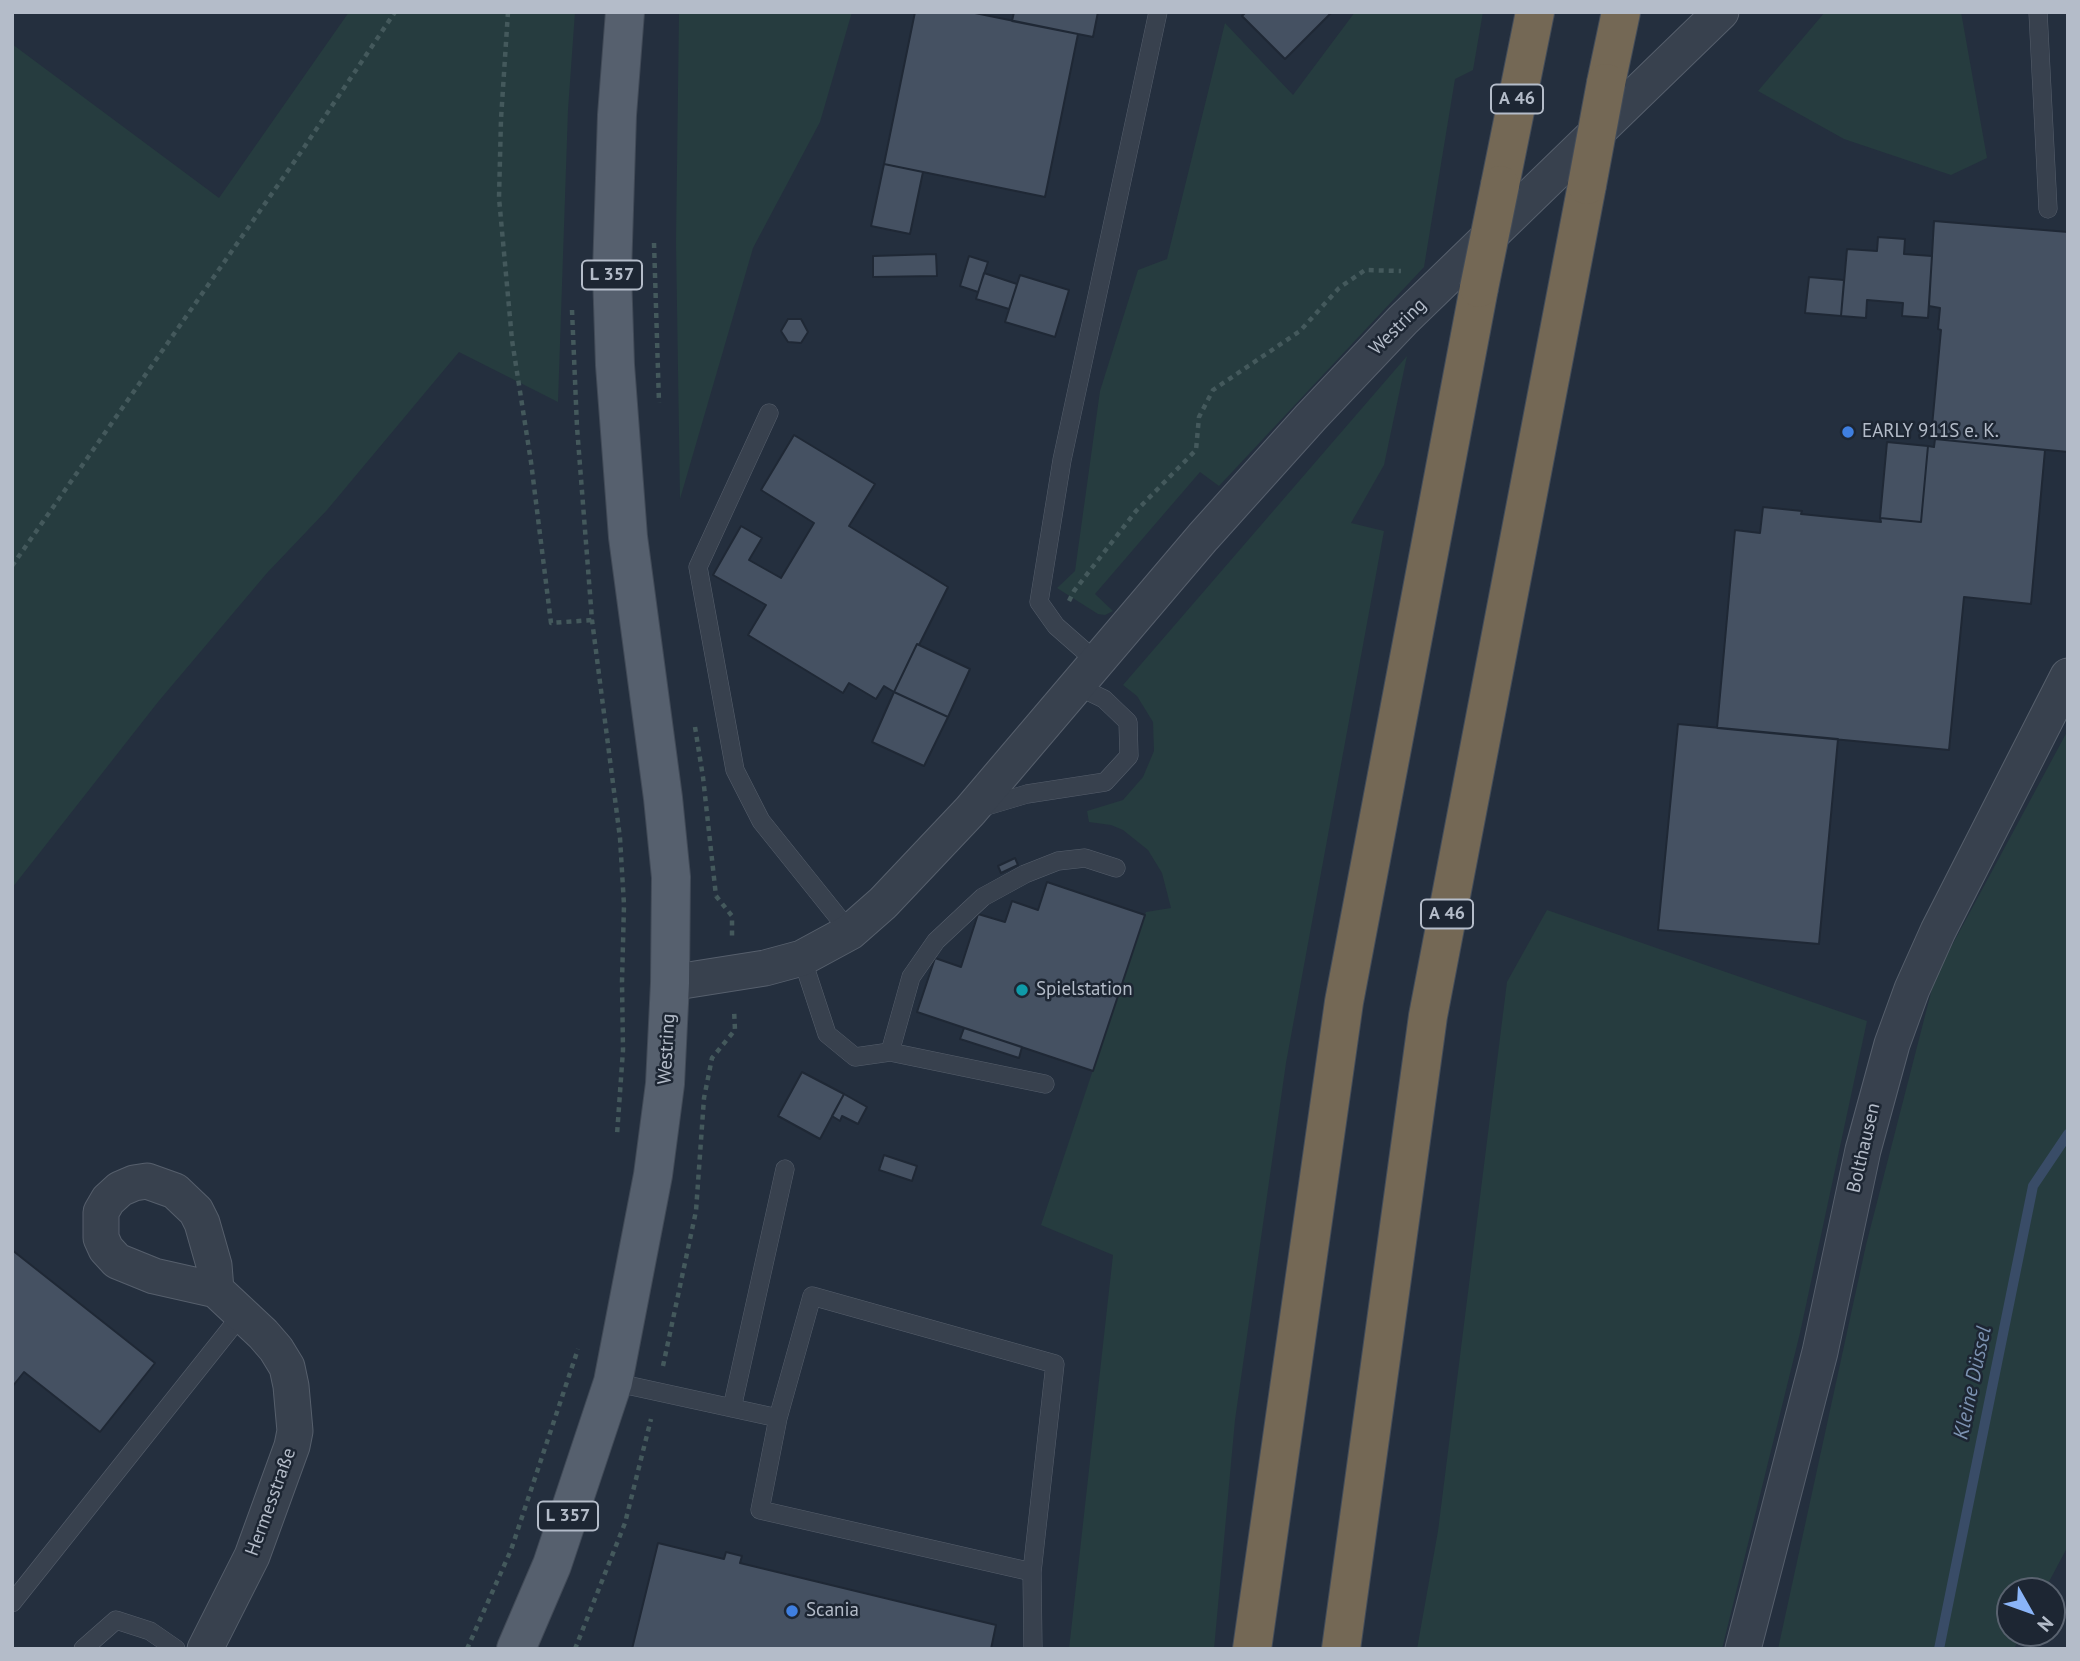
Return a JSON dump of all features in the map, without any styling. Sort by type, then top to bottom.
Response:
[{"type":"highway","name":"A 46","points":[[1252,1649],[1344,1002],[1460,285],[1500,185],[1535,12]]},
{"type":"highway","name":"A 46","points":[[1341,1649],[1428,1016],[1621,12]]},
{"type":"main road","name":"L 357","points":[[625,12],[617,115],[612,260],[615,365],[628,537],[671,877],[670,983]]},
{"type":"main road","name":"Westring","points":[[516,1649],[552,1564],[613,1382],[653,1175],[665,1084],[670,983]]},
{"type":"street","name":"Westring","points":[[670,983],[765,968],[802,958],[850,932],[883,903],[970,811],[1203,537],[1311,417],[1460,285],[1721,12]]},
{"type":"street","name":"Bolthausen","points":[[1743,1649],[1820,1352],[1863,1150],[1892,1044],[1912,989],[1938,931],[2068,676]]},
{"type":"street","name":"Hermesstraße","points":[[205,1649],[252,1556],[274,1499],[295,1431],[294,1401],[287,1367],[263,1334],[216,1290]]},
{"type":"lane","points":[[970,811],[1027,794],[1105,782],[1129,756],[1128,722],[1104,699],[1039,602],[1062,460],[1158,12]]},
{"type":"lane","points":[[2038,12],[2048,209]]},
{"type":"lane","points":[[769,412],[698,567],[735,770],[761,821],[850,932]]},
{"type":"lane","points":[[890,1052],[911,977],[936,941],[983,897],[1025,874],[1058,861],[1085,858],[1116,868]]},
{"type":"lane","points":[[802,958],[827,1034],[855,1057],[890,1052],[1045,1084]]},
{"type":"lane","points":[[732,1408],[785,1169]]},
{"type":"lane","points":[[1032,1573],[761,1510],[778,1418],[812,1296],[1055,1364],[1032,1573],[1033,1649]]},
{"type":"lane","points":[[12,1603],[242,1314]]},
{"type":"lane","points":[[613,1382],[778,1418]]},
{"type":"lane","points":[[83,1649],[116,1620],[150,1631],[176,1649]]},
{"type":"path","points":[[12,566],[301,152],[395,12]]},
{"type":"path","points":[[508,12],[499,198],[512,340],[531,462],[551,624],[592,620],[620,838],[624,905],[623,1050],[617,1139]]},
{"type":"path","points":[[654,238],[659,411]]},
{"type":"path","points":[[1056,626],[1074,591],[1136,511],[1196,450],[1199,417],[1213,390],[1300,331],[1339,288],[1365,270],[1398,271],[1460,285]]},
{"type":"path","points":[[694,723],[703,777],[716,896]]},
{"type":"path","points":[[467,1649],[511,1550],[578,1348]]},
{"type":"green space","points":[[349,12],[575,12],[568,110],[558,402],[459,352],[327,510],[267,573],[158,702],[12,888],[12,44],[219,198]]},
{"type":"green space","points":[[679,12],[852,12],[820,122],[753,248],[680,499],[676,242]]},
{"type":"green space","points":[[1355,12],[1483,12],[1473,70],[1455,79],[1424,267],[1219,486],[1200,472],[1095,594],[1113,611],[1105,615],[1098,614],[1057,588],[1075,571],[1100,391],[1138,270],[1167,259],[1225,23],[1293,95]]},
{"type":"green space","points":[[1825,12],[1961,12],[1987,158],[1951,175],[1844,139],[1758,91]]},
{"type":"green space","points":[[1407,356],[1384,465],[1351,523],[1384,531],[1286,1063],[1235,1420],[1214,1649],[1069,1649],[1113,1255],[1041,1225],[1146,912],[1171,908],[1162,873],[1148,850],[1123,830],[1111,825],[1089,822],[1087,811],[1123,800],[1143,777],[1154,751],[1153,722],[1137,696],[1123,685]]},
{"type":"green space","points":[[2068,730],[2068,1546],[2051,1577],[1996,1577],[1996,1647],[2015,1647],[2014,1649],[1778,1649],[1866,1245],[1935,977]]},
{"type":"green space","points":[[1547,910],[1867,1021],[1800,1333],[1722,1649],[1417,1649],[1438,1531],[1507,982]]},
{"type":"building","points":[[915,12],[970,12],[1078,34],[1045,197],[884,164]]},
{"type":"building","points":[[1014,12],[1098,12],[1093,37],[1012,21]]},
{"type":"building","points":[[1246,12],[1332,12],[1285,59],[1242,16]]},
{"type":"building","points":[[884,164],[923,172],[910,234],[871,226]]},
{"type":"building","points":[[1934,221],[2068,232],[2068,452],[1931,437],[1941,330],[1938,329],[1940,308],[1929,306]]},
{"type":"building","points":[[1878,237],[1905,239],[1904,254],[1932,256],[1928,318],[1902,316],[1903,303],[1867,300],[1866,318],[1841,316],[1847,249],[1877,251]]},
{"type":"building","points":[[936,254],[937,276],[873,277],[873,256]]},
{"type":"building","points":[[969,256],[988,262],[978,292],[960,286]]},
{"type":"building","points":[[984,273],[1017,284],[1009,309],[976,299]]},
{"type":"building","points":[[1020,275],[1069,290],[1055,337],[1005,322]]},
{"type":"building","points":[[1809,277],[1844,280],[1841,316],[1805,313]]},
{"type":"building","points":[[788,319],[801,319],[808,332],[801,343],[788,342],[781,331]]},
{"type":"building","points":[[794,435],[875,484],[849,526],[948,587],[894,692],[884,686],[876,699],[849,683],[843,693],[748,635],[766,605],[713,575],[741,526],[762,538],[749,560],[781,578],[814,523],[761,490]]},
{"type":"building","points":[[1935,439],[2045,450],[2031,604],[1964,597],[1949,750],[1717,728],[1735,530],[1760,533],[1763,507],[1802,511],[1801,514],[1881,522],[1880,518],[1921,522],[1928,446],[1934,447]]},
{"type":"building","points":[[1887,442],[1928,446],[1921,522],[1880,518]]},
{"type":"building","points":[[917,644],[970,669],[948,717],[894,692]]},
{"type":"building","points":[[894,692],[948,717],[924,766],[872,742]]},
{"type":"building","points":[[1678,724],[1838,739],[1819,944],[1658,930]]},
{"type":"building","points":[[1015,858],[1018,865],[1001,873],[998,866]]},
{"type":"building","name":"Spielstation","points":[[1047,882],[1145,915],[1093,1071],[917,1012],[935,958],[961,967],[978,914],[1005,922],[1012,901],[1038,910]]},
{"type":"building","points":[[964,1028],[1022,1047],[1019,1058],[960,1039]]},
{"type":"building","points":[[802,1072],[844,1094],[820,1139],[778,1116]]},
{"type":"building","points":[[844,1094],[867,1107],[858,1124],[842,1116],[840,1121],[832,1116]]},
{"type":"building","points":[[884,1155],[917,1166],[912,1181],[879,1170]]},
{"type":"building","points":[[12,1250],[155,1363],[100,1432],[24,1372],[12,1387]]},
{"type":"building","points":[[658,1543],[724,1559],[726,1552],[742,1556],[740,1563],[996,1625],[991,1649],[632,1649]]},
{"type":"waterway","name":"Kleine Düssel","points":[[1939,1649],[2033,1186],[2068,1134]]},
{"type":"place","name":"EARLY 911S e. K.","points":[[1848,432]]},
{"type":"place","name":"Spielstation","points":[[1022,990]]},
{"type":"place","name":"Scania","points":[[792,1611]]}]
